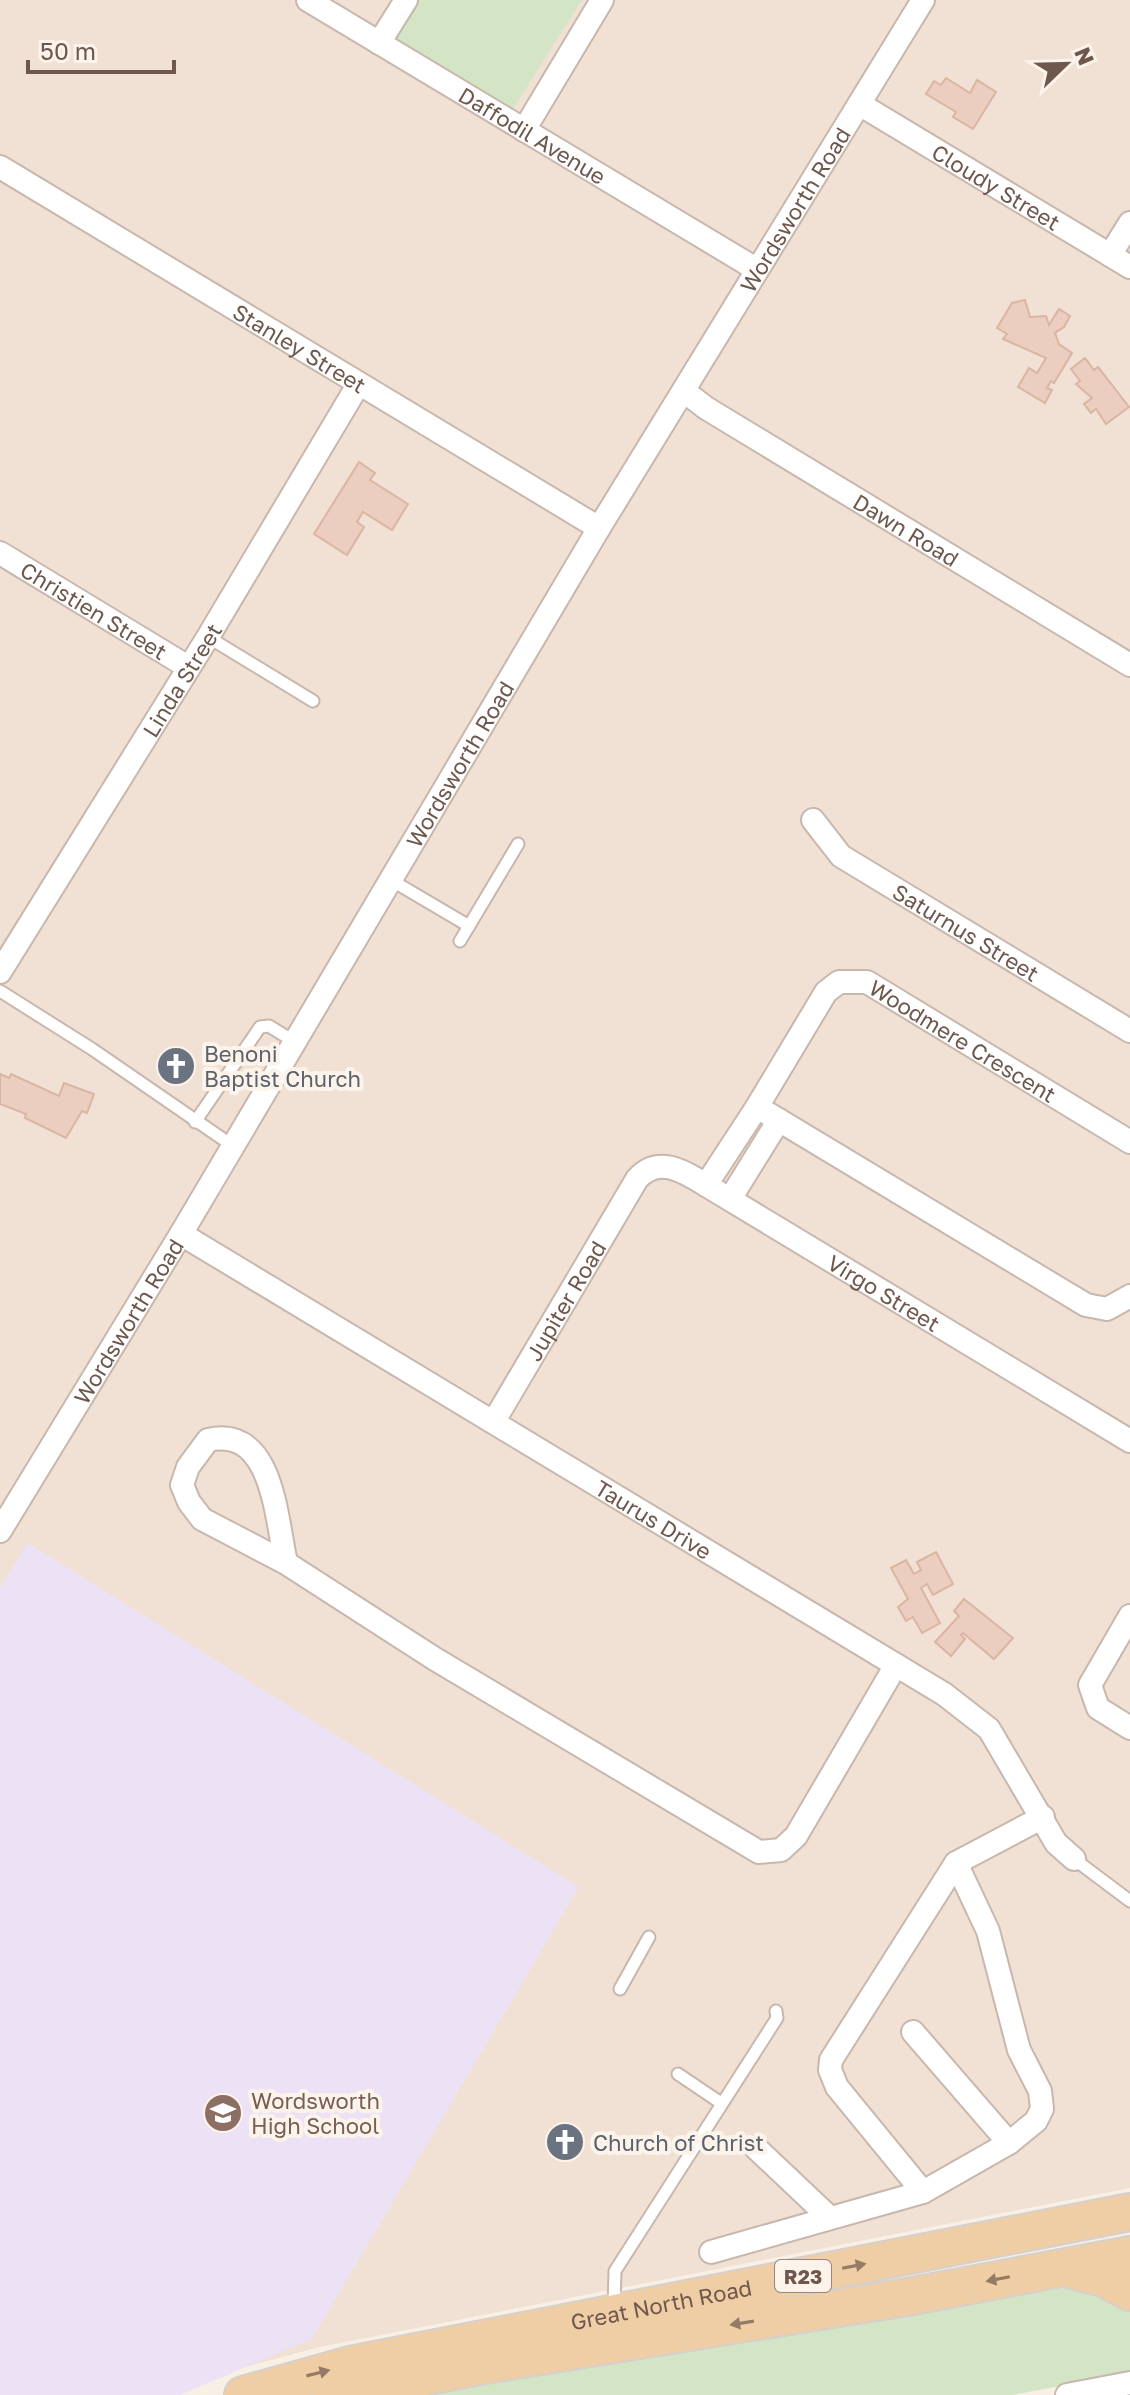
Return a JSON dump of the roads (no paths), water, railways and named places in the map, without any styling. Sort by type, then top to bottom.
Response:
[{"type":"main road","name":"Great North Road","points":[[331,2395],[903,2256],[1130,2212]]},
{"type":"main road","points":[[1001,2239],[1042,2242],[1130,2236]]},
{"type":"main road","name":"Great North Road","points":[[243,2395],[350,2365],[616,2328],[907,2297],[1130,2255]]},
{"type":"main road","points":[[903,2256],[907,2297]]},
{"type":"main road","points":[[1060,2267],[1103,2278],[1130,2292]]},
{"type":"street","name":"Daffodil Avenue","points":[[308,0],[756,269]]},
{"type":"street","points":[[379,43],[406,0]]},
{"type":"street","points":[[524,130],[602,0]]},
{"type":"street","name":"Wordsworth Road","points":[[0,1531],[181,1234],[599,528],[923,0]]},
{"type":"street","name":"Cloudy Street","points":[[861,105],[1130,267]]},
{"type":"street","name":"Stanley Street","points":[[0,167],[599,528]]},
{"type":"street","points":[[1110,255],[1130,223]]},
{"type":"street","name":"Linda Street","points":[[0,972],[7,942],[208,637],[358,385]]},
{"type":"street","name":"Dawn Road","points":[[684,391],[706,408],[1130,665]]},
{"type":"street","name":"Christien Street","points":[[0,553],[188,667]]},
{"type":"street","name":"Saturnus Street","points":[[813,820],[841,856],[1130,1031]]},
{"type":"street","name":"Woodmere Crescent","points":[[706,1185],[826,992],[839,982],[855,980],[867,982],[1130,1142]]},
{"type":"street","points":[[757,1107],[1086,1305],[1107,1309],[1130,1296]]},
{"type":"street","points":[[730,1199],[779,1120]]},
{"type":"street","name":"Virgo Street","points":[[637,1179],[644,1171],[666,1166],[706,1185],[1130,1441]]},
{"type":"street","name":"Jupiter Road","points":[[494,1421],[637,1179]]},
{"type":"street","name":"Taurus Drive","points":[[181,1234],[944,1694],[989,1729],[1056,1843],[1074,1859]]},
{"type":"street","points":[[286,1563],[265,1472],[256,1454],[243,1441],[223,1436],[208,1440],[198,1448],[182,1485],[189,1502],[202,1519],[286,1563],[435,1659],[759,1852],[781,1850],[796,1836],[896,1665]]},
{"type":"street","points":[[1130,1616],[1090,1685],[1098,1708],[1130,1728]]},
{"type":"street","points":[[923,2192],[837,2087],[830,2064],[956,1863],[1043,1817]]},
{"type":"street","points":[[711,2252],[923,2192],[1009,2143],[1036,2121],[1043,2101],[1019,2050],[988,1931],[956,1863]]},
{"type":"street","points":[[913,2032],[1009,2143]]},
{"type":"street","points":[[756,2148],[829,2217]]},
{"type":"street","points":[[1067,2395],[1130,2383]]},
{"type":"lane","points":[[208,637],[313,701]]},
{"type":"lane","points":[[460,941],[518,844]]},
{"type":"lane","points":[[391,880],[469,926]]},
{"type":"lane","points":[[0,991],[92,1049],[233,1146]]},
{"type":"lane","points":[[195,1122],[260,1027],[269,1026],[295,1042]]},
{"type":"lane","points":[[1074,1859],[1130,1901]]},
{"type":"lane","points":[[620,1989],[649,1937]]},
{"type":"lane","points":[[616,2328],[615,2271],[777,2018],[776,2011]]},
{"type":"lane","points":[[678,2074],[721,2103]]},
{"type":"place","name":"Benoni Baptist Church","points":[[176,1066]]},
{"type":"place","name":"Wordsworth High School","points":[[223,2113]]},
{"type":"place","name":"Church of Christ","points":[[565,2142]]}]
